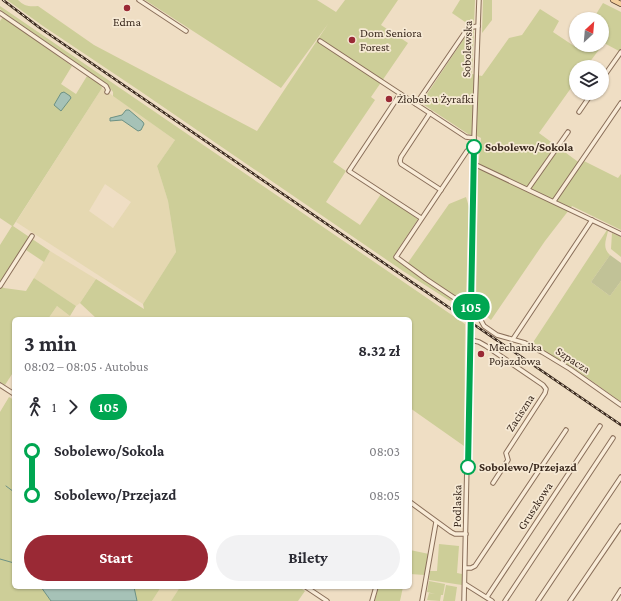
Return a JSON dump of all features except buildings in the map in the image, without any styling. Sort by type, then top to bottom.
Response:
[{"type":"main road","points":[[613,0],[621,4]]},
{"type":"street","points":[[139,0],[186,31]]},
{"type":"street","name":"Sobolewska","points":[[470,340],[474,138],[479,0]]},
{"type":"street","points":[[0,13],[106,86],[108,90],[107,92]]},
{"type":"street","points":[[416,104],[468,28],[478,26]]},
{"type":"street","points":[[320,40],[466,137],[474,138]]},
{"type":"street","points":[[609,69],[621,52]]},
{"type":"street","points":[[400,94],[349,171],[421,218],[467,151],[474,148]]},
{"type":"street","points":[[579,112],[587,100]]},
{"type":"street","points":[[554,202],[621,103]]},
{"type":"street","points":[[430,113],[401,157],[400,161],[401,164],[441,190]]},
{"type":"street","points":[[528,189],[568,132]]},
{"type":"street","points":[[474,164],[621,234]]},
{"type":"street","name":"Szpacza","points":[[421,218],[396,257],[471,311],[477,313],[484,326],[489,330],[497,335],[525,343],[542,352],[570,369],[621,405]]},
{"type":"street","points":[[513,339],[592,220]]},
{"type":"street","points":[[0,286],[32,236]]},
{"type":"street","name":"Zaciszna","points":[[470,340],[479,342],[486,346],[543,384],[546,388],[545,392],[506,453],[508,460],[493,483]]},
{"type":"street","name":"Podlaska","points":[[464,601],[470,340]]},
{"type":"street","points":[[0,385],[12,393]]},
{"type":"street","name":"Gruszkowa","points":[[486,597],[600,426]]},
{"type":"street","points":[[465,568],[475,566],[566,430]]},
{"type":"street","points":[[505,601],[613,438]]},
{"type":"street","points":[[538,601],[621,477]]},
{"type":"street","points":[[412,504],[455,534],[466,534]]},
{"type":"street","points":[[422,601],[436,522]]},
{"type":"street","points":[[570,601],[621,526]]},
{"type":"street","points":[[464,584],[492,601]]},
{"type":"street","points":[[309,589],[328,601]]},
{"type":"street","points":[[372,601],[375,589]]},
{"type":"street","points":[[614,601],[621,590]]},
{"type":"shaded area","points":[[102,88],[175,140],[157,166],[168,201],[176,252],[143,304],[16,222]],"holes":[[[105,184],[131,202],[113,228],[89,211]]]},
{"type":"shaded area","points":[[64,92],[71,98],[61,111],[54,105],[61,93]]},
{"type":"shaded area","points":[[126,110],[129,110],[143,122],[144,124],[141,130],[138,131],[122,120],[110,121],[110,118],[122,115]]},
{"type":"shaded area","points":[[50,251],[96,279],[80,303],[76,306],[34,278]]},
{"type":"shaded area","points":[[57,306],[70,316],[69,317],[49,317]]},
{"type":"shaded area","points":[[42,589],[134,589],[137,601],[51,601]]},
{"type":"shaded area","points":[[160,589],[179,589],[171,601],[152,601]]},
{"type":"green space","points":[[7,0],[18,0],[27,6],[38,6],[94,45],[257,131],[328,24],[281,88],[145,0],[317,0],[336,12],[345,0],[398,0],[381,25],[408,43],[371,97],[375,100],[333,162],[346,171],[326,202],[360,225],[381,194],[418,219],[393,257],[405,267],[449,204],[466,197],[469,207],[466,293],[450,301],[403,271]]},
{"type":"green space","points":[[460,0],[475,0],[474,24],[468,24],[452,13]]},
{"type":"green space","points":[[483,0],[492,0],[492,20],[482,33]]},
{"type":"green space","points":[[603,3],[621,12],[621,49],[619,51],[609,46],[609,12],[597,12]]},
{"type":"green space","points":[[0,6],[465,324],[464,446],[412,409],[412,317],[95,317],[80,303],[96,279],[144,309],[143,304],[176,252],[168,201],[157,166],[175,140],[113,96],[113,92],[107,84],[0,9]]},
{"type":"green space","points":[[540,9],[559,21],[553,32],[569,43],[569,52],[597,52],[591,60],[569,60],[569,91],[539,133],[581,164],[584,161],[618,178],[621,174],[621,230],[572,206],[545,241],[491,320],[476,309],[478,171],[481,138],[468,134],[421,103],[469,31],[474,30],[472,74],[482,76],[509,38],[522,35]]},
{"type":"green space","points":[[3,17],[72,66],[61,84],[76,94],[87,76],[101,85],[102,88],[13,226],[50,251],[44,262],[23,248],[0,283],[0,245],[12,226],[0,218],[0,21]]},
{"type":"green space","points":[[607,230],[605,247],[610,255],[591,282],[610,296],[621,281],[621,402],[575,369],[532,344]]},
{"type":"green space","points":[[612,233],[621,237],[621,257],[611,249]]},
{"type":"green space","points":[[610,255],[621,263],[621,281],[610,296],[591,282]]},
{"type":"green space","points":[[34,278],[76,306],[70,316],[57,306],[49,317],[12,317],[12,374],[5,385],[0,382],[0,286],[4,288],[26,291]]},
{"type":"green space","points":[[9,397],[12,399],[12,589],[42,589],[51,601],[0,601],[0,412]]},
{"type":"green space","points":[[439,544],[459,546],[457,573],[462,574],[462,585],[429,580],[430,571],[437,571]]},
{"type":"green space","points":[[412,550],[429,554],[425,575],[412,574]]},
{"type":"green space","points":[[429,581],[445,584],[440,601],[427,600],[429,593],[435,594],[427,592]]},
{"type":"green space","points":[[446,585],[457,587],[455,601],[443,601]]},
{"type":"green space","points":[[108,589],[160,589],[152,601],[112,601]]},
{"type":"green space","points":[[179,589],[302,589],[305,591],[298,601],[171,601]]},
{"type":"green space","points":[[378,589],[403,589],[400,601],[375,601]]},
{"type":"waterway","points":[[6,486],[12,490]]},
{"type":"waterway","points":[[0,559],[12,562]]},
{"type":"railway","points":[[3,0],[40,28],[621,425]]},
{"type":"bus line","name":"105","points":[[468,467],[474,147]]},
{"type":"place","name":"Edma","points":[[127,8]]},
{"type":"place","name":"Dom Seniora Forest","points":[[352,40]]},
{"type":"place","name":"Żłobek u Żyrafki","points":[[389,99]]},
{"type":"place","name":"Sobolewo/Sokola","points":[[474,147]]},
{"type":"place","name":"Mechanika Pojazdowa","points":[[481,354]]},
{"type":"place","name":"Sobolewo/Przejazd","points":[[468,467]]}]
